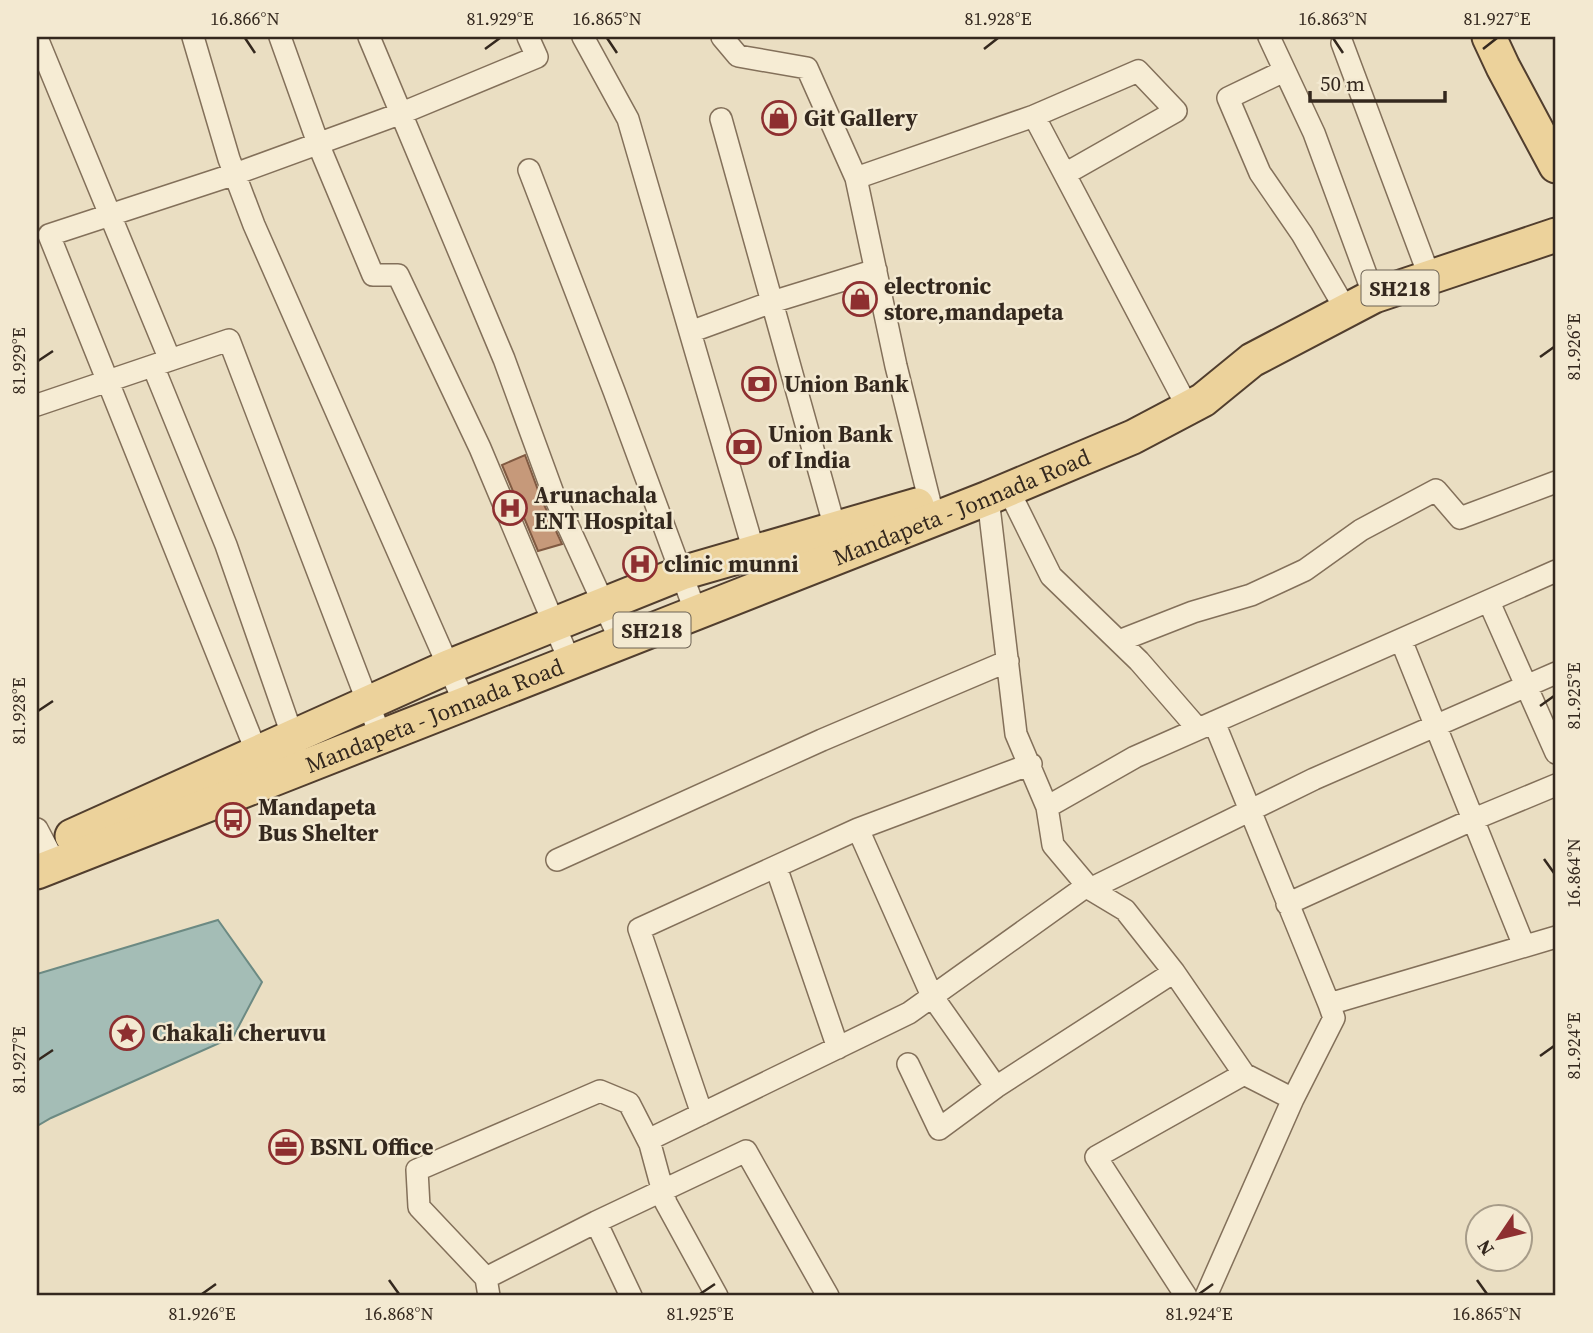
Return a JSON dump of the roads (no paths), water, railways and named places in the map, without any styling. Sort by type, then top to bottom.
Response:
[{"type":"main road","points":[[1489,37],[1556,166]]},
{"type":"main road","name":"Mandapeta - Jonnada Road","points":[[42,853],[298,753],[381,737],[764,586],[839,541],[932,510],[998,494],[1133,437],[1185,402],[1203,400],[1252,360],[1360,303],[1556,235]]},
{"type":"main road","name":"SH218","points":[[932,510],[1036,463],[1185,402]]},
{"type":"main road","name":"SH218","points":[[298,753],[369,704],[448,667],[682,573],[755,553],[839,541]]},
{"type":"street","points":[[193,37],[235,174],[254,225],[465,704]]},
{"type":"street","points":[[281,37],[318,143],[373,275],[397,275],[480,448],[570,662]]},
{"type":"street","points":[[369,37],[504,359],[554,493],[621,642]]},
{"type":"street","points":[[263,767],[50,235],[235,174],[402,113],[537,57],[528,37]]},
{"type":"street","points":[[583,37],[628,120],[764,586]]},
{"type":"street","points":[[722,37],[738,56],[807,68],[856,178],[896,366],[932,510]]},
{"type":"street","points":[[1269,37],[1314,133],[1360,303]]},
{"type":"street","points":[[37,40],[111,215],[298,753]]},
{"type":"street","points":[[1342,43],[1430,278]]},
{"type":"street","points":[[856,178],[1034,116],[1138,71],[1176,111],[1065,174]]},
{"type":"street","points":[[1284,71],[1228,98],[1260,173],[1302,234],[1360,303]]},
{"type":"street","points":[[1034,116],[1185,402]]},
{"type":"street","points":[[721,119],[839,541]]},
{"type":"street","points":[[529,170],[696,612]]},
{"type":"street","points":[[690,332],[772,302],[876,270]]},
{"type":"street","points":[[37,405],[229,340],[381,737]]},
{"type":"street","points":[[1119,641],[1193,612],[1251,595],[1305,570],[1361,530],[1436,490],[1460,518],[1556,482]]},
{"type":"street","points":[[998,494],[1051,576],[1206,725],[1249,811],[1334,1017],[1293,1099],[1206,1296]]},
{"type":"street","points":[[998,494],[1008,662],[1016,734],[1047,807],[1053,845],[1089,887],[1125,910],[1174,972],[1244,1074],[1293,1099]]},
{"type":"street","points":[[1047,807],[1135,757],[1556,570]]},
{"type":"street","points":[[1489,602],[1556,752]]},
{"type":"street","points":[[1401,640],[1524,946]]},
{"type":"street","points":[[558,860],[822,740],[1008,662]]},
{"type":"street","points":[[648,1140],[909,1013],[1089,887],[1314,779],[1556,673]]},
{"type":"street","points":[[702,1114],[639,929],[858,829],[1031,764]]},
{"type":"street","points":[[1287,904],[1556,785]]},
{"type":"street","points":[[858,829],[932,996],[996,1087]]},
{"type":"street","points":[[776,867],[838,1048]]},
{"type":"street","points":[[1329,1004],[1556,937]]},
{"type":"street","points":[[908,1064],[939,1129],[996,1087],[1174,972]]},
{"type":"street","points":[[1186,1296],[1096,1157],[1244,1074]]},
{"type":"street","points":[[717,1296],[666,1203],[663,1192],[648,1140],[629,1103],[600,1091],[417,1170],[419,1207],[487,1287],[596,1222],[663,1192],[746,1151],[828,1296]]},
{"type":"street","points":[[596,1222],[631,1296]]},
{"type":"water","points":[[218,920],[262,982],[233,1037],[37,1126],[37,974]]},
{"type":"place","name":"Git Gallery","points":[[779,118]]},
{"type":"place","name":"electronic store,mandapeta","points":[[860,299]]},
{"type":"place","name":"Union Bank","points":[[759,384]]},
{"type":"place","name":"Union Bank of India","points":[[744,447]]},
{"type":"place","name":"Arunachala ENT Hospital","points":[[510,508]]},
{"type":"place","name":"clinic munni","points":[[640,564]]},
{"type":"place","name":"Mandapeta Bus Shelter","points":[[233,820]]},
{"type":"place","name":"Chakali cheruvu","points":[[127,1033]]},
{"type":"place","name":"BSNL Office","points":[[286,1147]]}]
